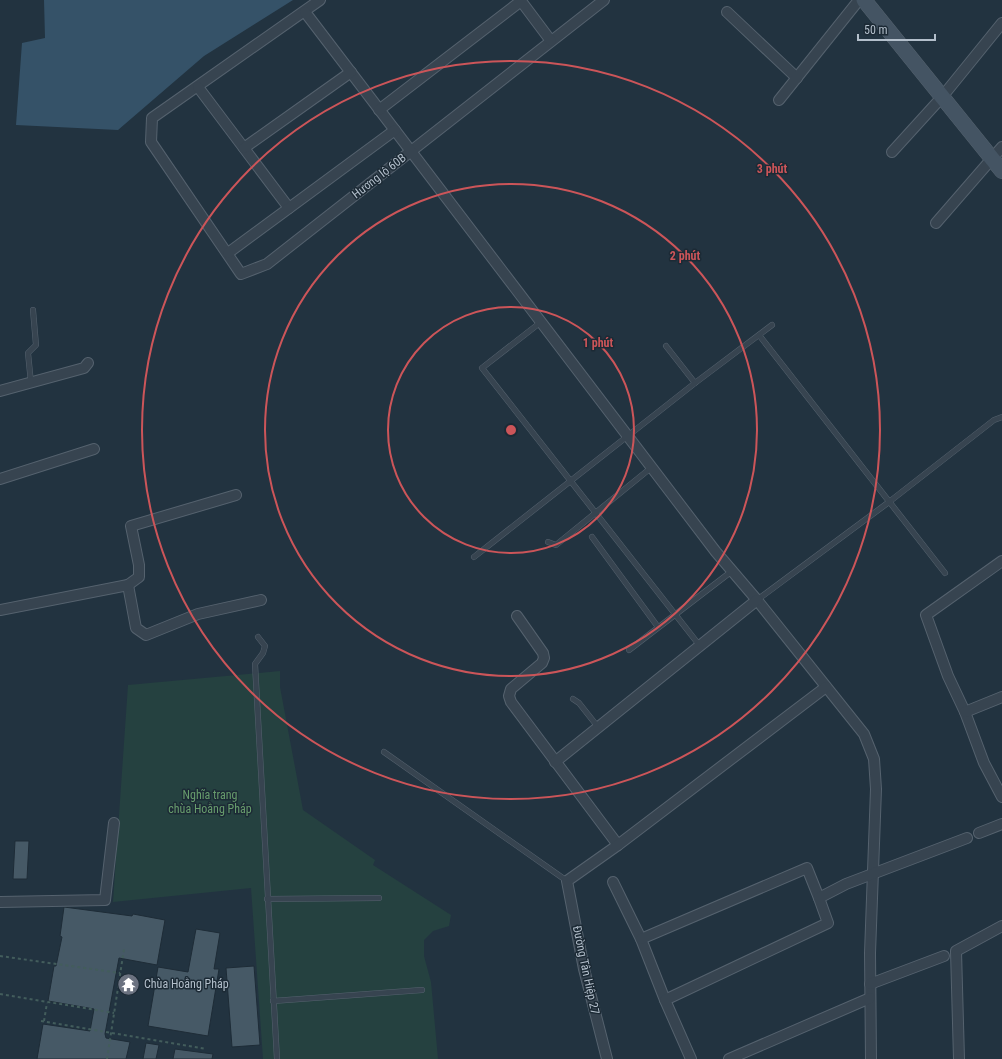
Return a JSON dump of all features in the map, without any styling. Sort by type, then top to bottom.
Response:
[{"type":"street","points":[[305,12],[320,0]]},
{"type":"street","points":[[604,0],[410,151],[732,571],[864,734],[874,759],[876,789],[872,875],[870,984],[871,1059]]},
{"type":"street","points":[[779,100],[858,0]]},
{"type":"street","points":[[864,0],[1002,171]]},
{"type":"street","points":[[379,110],[520,1],[551,41]]},
{"type":"street","name":"Hương lộ 60B","points":[[305,12],[351,72],[410,151],[267,264],[241,274],[152,142],[152,118],[305,12]]},
{"type":"street","points":[[727,12],[797,78]]},
{"type":"street","points":[[892,152],[942,97],[1002,23]]},
{"type":"street","points":[[244,148],[351,72]]},
{"type":"street","points":[[198,87],[289,208]]},
{"type":"street","points":[[228,253],[395,130]]},
{"type":"street","points":[[936,222],[1002,147]]},
{"type":"street","points":[[0,391],[84,368],[88,363]]},
{"type":"street","points":[[0,479],[94,449]]},
{"type":"street","points":[[0,610],[128,585],[139,577],[139,564],[131,526],[236,496]]},
{"type":"street","points":[[1001,566],[926,615],[948,676],[965,712],[984,763],[1002,797]]},
{"type":"street","points":[[128,585],[136,628],[146,635],[198,614],[261,600]]},
{"type":"street","points":[[555,762],[757,600]]},
{"type":"street","points":[[517,616],[543,653],[544,658],[542,663],[511,689],[509,696],[555,762],[618,845]]},
{"type":"street","points":[[567,881],[618,845],[826,686]]},
{"type":"street","points":[[965,712],[1002,697]]},
{"type":"street","points":[[0,902],[105,900],[114,823]]},
{"type":"street","points":[[979,833],[1002,824]]},
{"type":"street","points":[[819,898],[846,884],[967,838]]},
{"type":"street","points":[[641,939],[806,868],[819,898],[828,924],[665,1000]]},
{"type":"street","name":"Đường Tân Hiệp 27","points":[[567,881],[584,969],[607,1059]]},
{"type":"street","points":[[613,882],[641,939],[665,1000],[692,1059]]},
{"type":"street","points":[[959,1059],[956,951],[1002,926]]},
{"type":"street","points":[[870,984],[944,956]]},
{"type":"street","points":[[729,1059],[870,998]]},
{"type":"lane","points":[[31,382],[28,352],[36,345],[34,310]]},
{"type":"lane","points":[[541,322],[482,368],[700,646]]},
{"type":"lane","points":[[474,557],[695,383],[772,325]]},
{"type":"lane","points":[[759,335],[945,573]]},
{"type":"lane","points":[[666,346],[695,383]]},
{"type":"lane","points":[[757,600],[889,502],[994,420],[1002,417]]},
{"type":"lane","points":[[548,542],[556,545],[652,468]]},
{"type":"lane","points":[[592,537],[658,627]]},
{"type":"lane","points":[[629,650],[732,571]]},
{"type":"lane","points":[[258,637],[265,646],[263,653],[255,664],[277,1059]]},
{"type":"lane","points":[[574,699],[598,727]]},
{"type":"lane","points":[[384,752],[567,881]]},
{"type":"lane","points":[[267,899],[379,898]]},
{"type":"lane","points":[[273,1001],[422,990]]},
{"type":"path","points":[[107,1059],[124,949]]},
{"type":"path","points":[[0,956],[120,973]]},
{"type":"path","points":[[0,994],[42,1000],[47,1003],[80,1009],[114,1013]]},
{"type":"path","points":[[47,1003],[47,1012],[43,1021],[206,1049]]},
{"type":"green space","name":"Nghĩa trang chùa Hoằng Pháp","points":[[280,671],[280,687],[303,810],[375,860],[373,865],[451,915],[449,926],[433,931],[424,940],[424,956],[431,982],[438,1059],[263,1059],[251,888],[113,902],[128,685]]},
{"type":"water","points":[[44,0],[293,0],[204,56],[118,130],[16,125],[22,43],[45,38]]},
{"type":"building","points":[[15,841],[29,841],[27,879],[13,879]]},
{"type":"building","points":[[64,907],[132,916],[133,914],[165,920],[157,965],[119,958],[105,1034],[106,1038],[130,1042],[126,1059],[37,1059],[43,1024],[90,1031],[94,1009],[48,1001],[54,966],[56,966],[62,937],[60,936]]},
{"type":"building","points":[[196,929],[220,933],[214,969],[219,969],[208,1036],[148,1026],[158,967],[188,972]]},
{"type":"building","points":[[254,966],[260,1045],[232,1047],[226,968]]},
{"type":"building","points":[[146,1043],[159,1045],[156,1059],[143,1059]]},
{"type":"building","points":[[175,1049],[213,1054],[212,1059],[173,1059]]},
{"type":"place","name":"Chùa Hoằng Pháp","points":[[129,984]]}]
